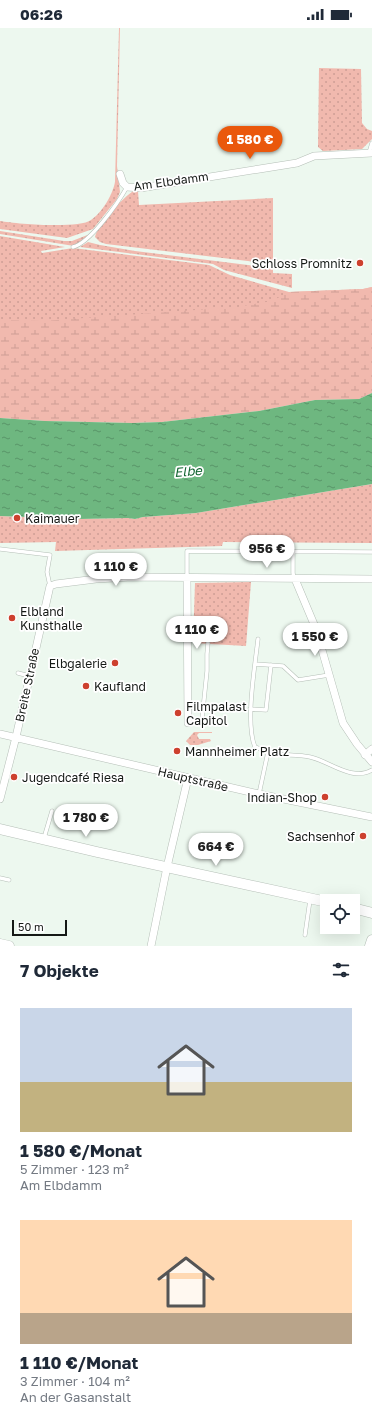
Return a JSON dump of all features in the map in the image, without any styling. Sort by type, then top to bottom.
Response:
[{"type":"main road","points":[[0,829],[320,901]]},
{"type":"main road","points":[[360,909],[372,912]]},
{"type":"main road","points":[[370,946],[372,940]]},
{"type":"main road","points":[[0,944],[9,946]]},
{"type":"street","name":"Am Elbdamm","points":[[120,174],[127,187],[141,188],[297,163],[314,156],[370,153]]},
{"type":"street","points":[[50,586],[96,579],[132,577],[372,579]]},
{"type":"street","points":[[187,577],[188,722]]},
{"type":"street","points":[[295,579],[316,629],[343,723],[346,730],[372,762]]},
{"type":"street","name":"Breite Straße","points":[[0,799],[16,737],[28,676],[50,586]]},
{"type":"street","name":"Hauptstraße","points":[[0,734],[259,794],[372,817]]},
{"type":"street","points":[[365,755],[372,749]]},
{"type":"street","points":[[151,946],[167,867],[188,778]]},
{"type":"lane","points":[[370,153],[372,144]]},
{"type":"lane","points":[[73,247],[93,234],[121,198],[127,187]]},
{"type":"lane","points":[[0,549],[50,555],[47,572],[50,586]]},
{"type":"lane","points":[[187,577],[187,551],[372,552]]},
{"type":"lane","points":[[293,552],[293,572],[295,579]]},
{"type":"lane","points":[[258,638],[250,709],[252,741],[255,747],[268,752],[312,757],[333,767],[358,773],[366,773],[372,770]]},
{"type":"lane","points":[[188,722],[198,722],[202,719],[208,644]]},
{"type":"lane","points":[[255,664],[283,666],[298,680],[329,675]]},
{"type":"lane","points":[[250,709],[266,710],[272,665]]},
{"type":"lane","points":[[18,673],[28,676]]},
{"type":"lane","points":[[259,794],[268,752]]},
{"type":"lane","points":[[44,839],[52,811]]},
{"type":"lane","points":[[0,878],[9,880]]},
{"type":"lane","points":[[305,935],[311,899]]},
{"type":"green space","points":[[119,28],[117,166],[120,192],[117,199],[93,229],[67,238],[0,229],[0,221],[47,225],[84,223],[95,217],[106,203],[115,182]]},
{"type":"green space","points":[[319,68],[361,69],[362,123],[367,129],[372,131],[372,139],[362,149],[323,151],[318,147]]},
{"type":"green space","points":[[135,190],[138,191],[139,205],[273,198],[273,264],[106,244],[100,242],[95,237],[101,225],[118,205]]},
{"type":"green space","points":[[0,231],[64,241],[72,241],[90,234],[74,246],[0,234]]},
{"type":"green space","points":[[0,236],[65,247],[41,251],[42,253],[73,248],[209,265],[230,275],[289,292],[363,289],[372,287],[372,393],[0,418]]},
{"type":"green space","points":[[88,242],[135,251],[273,268],[273,273],[292,274],[292,288],[224,270],[213,264],[80,247]]},
{"type":"green space","points":[[372,287],[372,393],[359,399],[315,400],[259,411],[162,422],[132,423],[45,421],[0,418],[0,320],[43,321],[237,307],[272,301],[289,292],[363,289]]},
{"type":"green space","points":[[372,484],[372,543],[223,542],[222,546],[55,551],[56,542],[0,543],[0,516],[79,519],[135,519],[143,517],[196,513]]},
{"type":"green space","points":[[251,582],[246,646],[193,643],[195,583]]},
{"type":"green space","points":[[194,732],[212,732],[199,733],[197,735],[199,739],[210,739],[211,741],[198,745],[190,745],[186,741]]},
{"type":"water","name":"Elbe","points":[[372,393],[372,484],[196,513],[143,517],[135,519],[79,519],[0,516],[0,418],[45,421],[132,423],[162,422],[259,411],[315,400],[359,399]]},
{"type":"place","name":"Schloss Promnitz","points":[[360,263]]},
{"type":"place","name":"Kaimauer","points":[[17,518]]},
{"type":"place","name":"Elbland Kunsthalle","points":[[12,618]]},
{"type":"place","name":"Elbgalerie","points":[[115,663]]},
{"type":"place","name":"Kaufland","points":[[86,686]]},
{"type":"place","name":"Filmpalast Capitol","points":[[178,713]]},
{"type":"place","name":"Mannheimer Platz","points":[[177,751]]},
{"type":"place","name":"Jugendcafé Riesa","points":[[14,777]]},
{"type":"place","name":"Indian-Shop","points":[[325,797]]},
{"type":"place","name":"Sachsenhof","points":[[363,836]]}]
